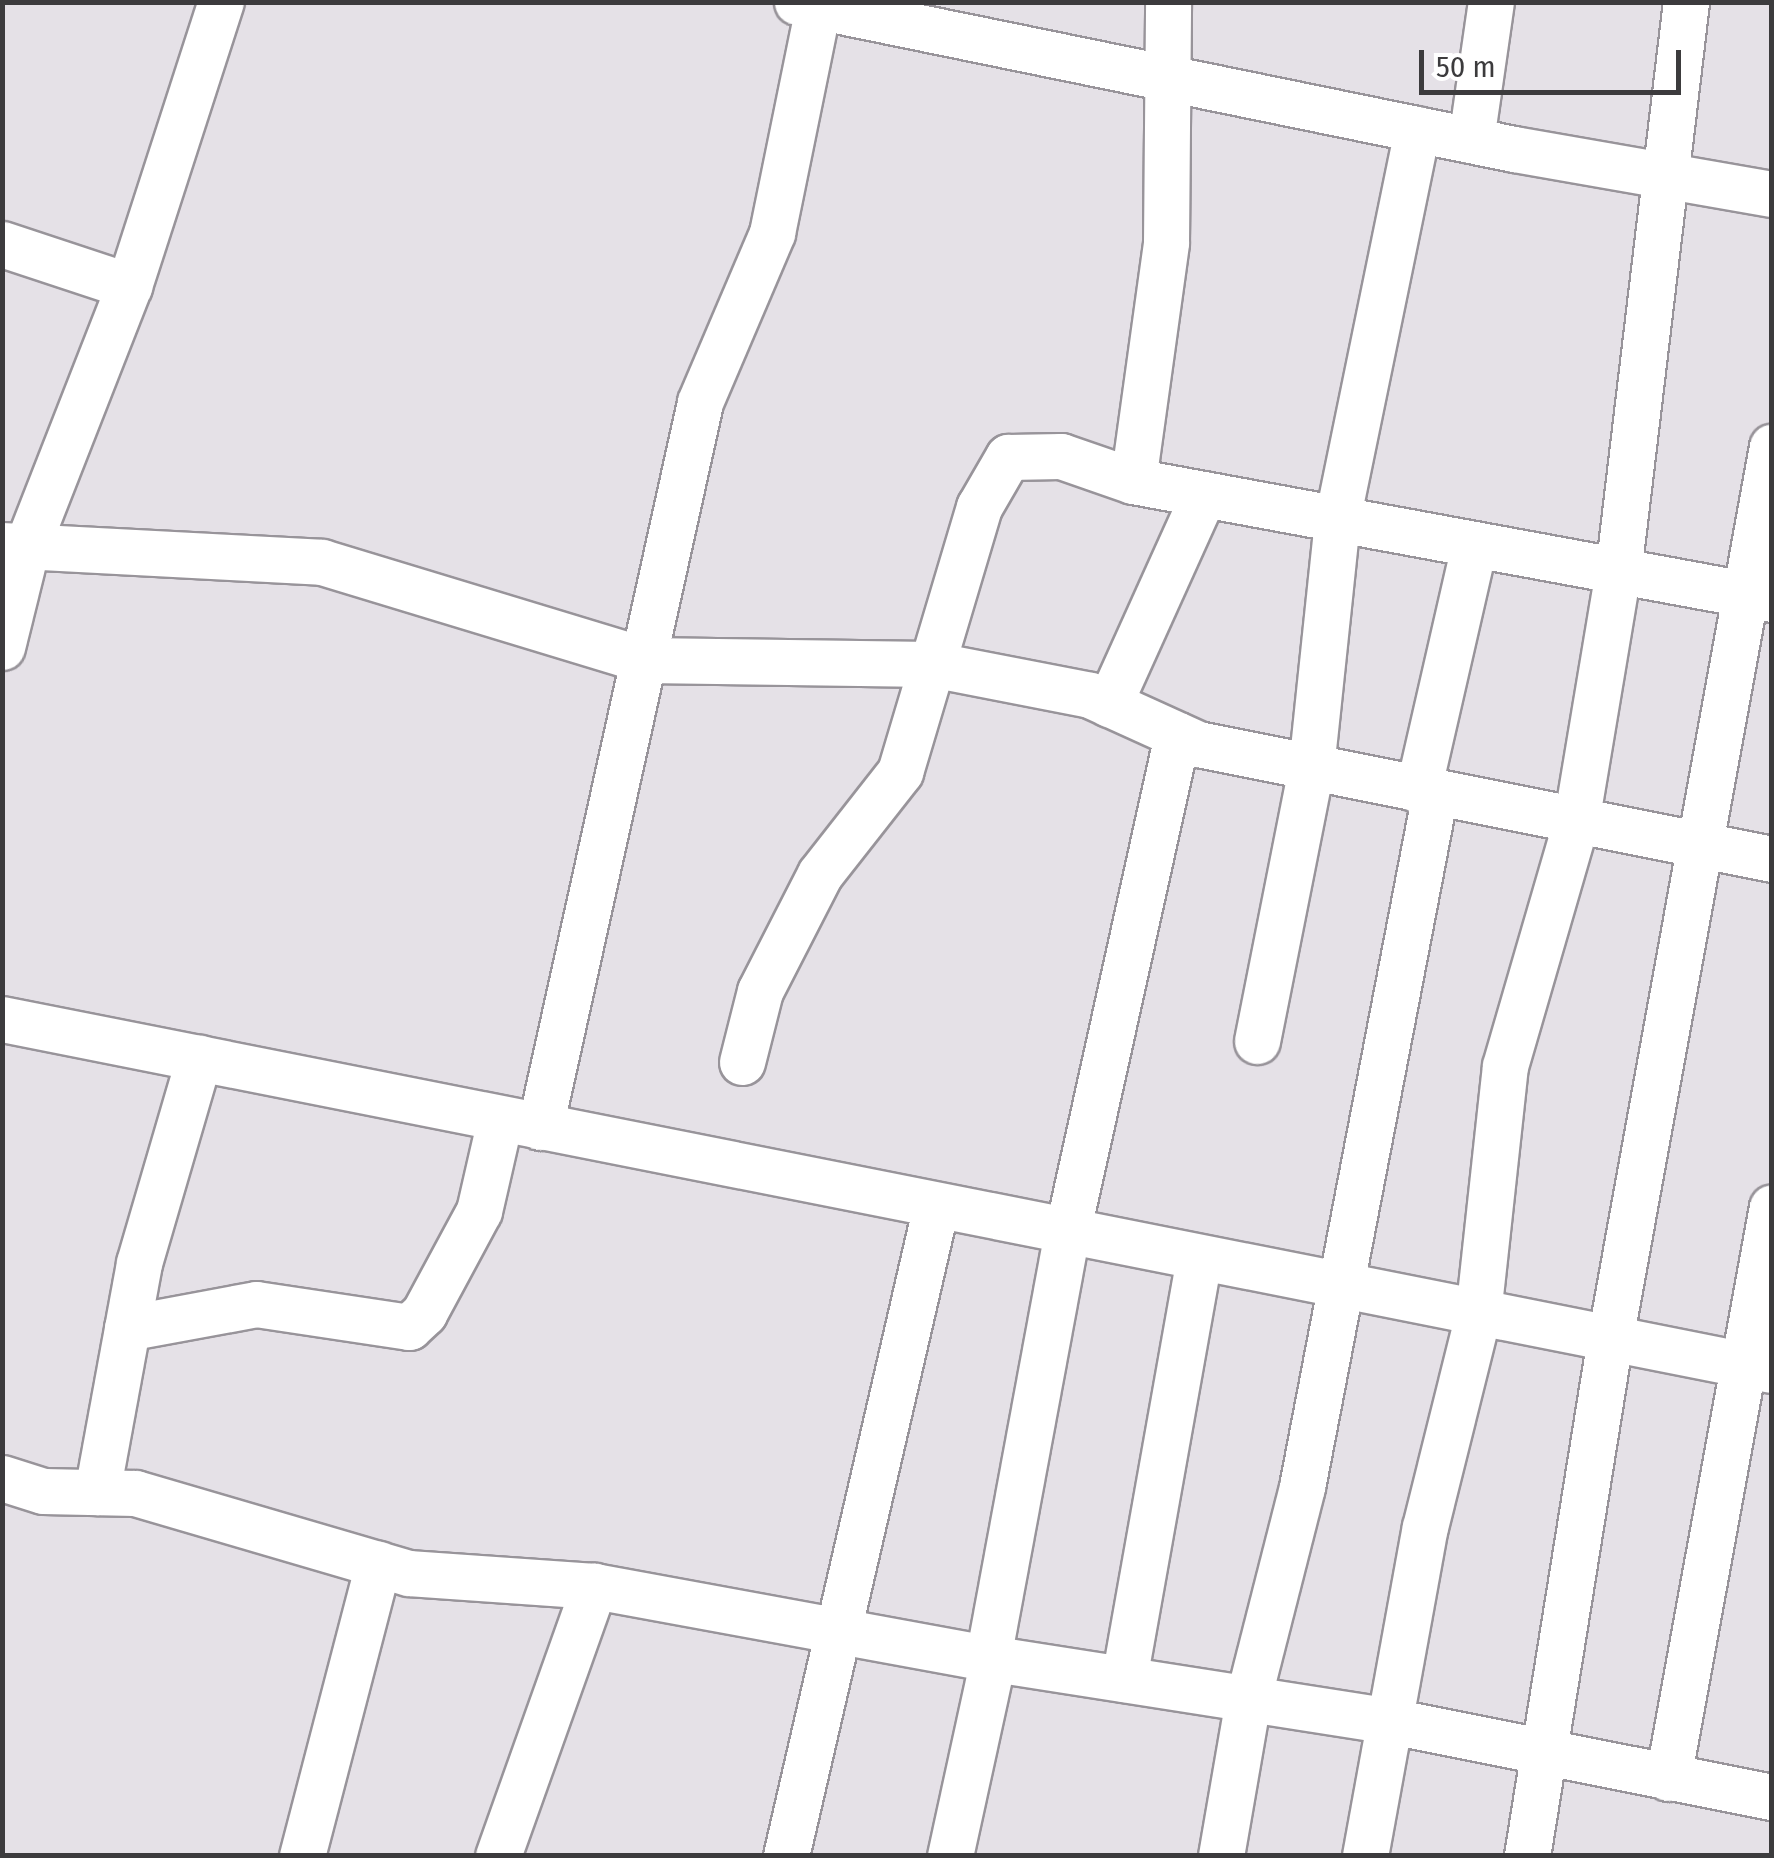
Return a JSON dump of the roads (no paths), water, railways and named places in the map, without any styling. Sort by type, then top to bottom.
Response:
[{"type":"street","points":[[2,647],[15,545],[129,286],[221,2]]},
{"type":"street","points":[[1133,481],[1166,242],[1168,2]]},
{"type":"street","points":[[1470,140],[1491,2]]},
{"type":"street","points":[[1365,1856],[1386,1720],[1478,1314],[1505,1066],[1576,822],[1618,572],[1662,175],[1686,2]]},
{"type":"street","points":[[127,1328],[256,1304],[409,1328],[424,1313],[478,1211],[520,1123],[645,660],[700,402],[772,233],[808,5],[878,10],[1166,78],[1470,140],[1772,194]]},
{"type":"street","points":[[1257,1041],[1311,768],[1337,520],[1416,129]]},
{"type":"street","points":[[2,244],[129,286]]},
{"type":"street","points":[[1527,1856],[1540,1754],[1610,1339],[1700,848],[1759,596],[1772,447]]},
{"type":"street","points":[[742,1062],[760,991],[820,874],[900,772],[978,507],[1008,457],[1061,456],[1133,481],[1759,596]]},
{"type":"street","points":[[1109,704],[1204,494]]},
{"type":"street","points":[[15,545],[322,562],[645,660],[931,664],[1109,704],[1177,735],[1311,768],[1700,848],[1772,858]]},
{"type":"street","points":[[1222,1856],[1248,1698],[1302,1487],[1341,1288],[1426,792],[1474,545]]},
{"type":"street","points":[[950,1856],[1067,1233],[1177,735]]},
{"type":"street","points":[[2,1019],[1341,1288],[1756,1367]]},
{"type":"street","points":[[96,1492],[139,1263],[199,1058]]},
{"type":"street","points":[[786,1856],[936,1206]]},
{"type":"street","points":[[1668,1778],[1756,1367],[1772,1207]]},
{"type":"street","points":[[1124,1679],[1199,1259]]},
{"type":"street","points":[[2,1478],[44,1491],[134,1494],[409,1573],[594,1586],[990,1659],[1386,1720],[1540,1754],[1772,1797]]},
{"type":"street","points":[[302,1856],[378,1564]]},
{"type":"street","points":[[498,1856],[594,1586]]}]
